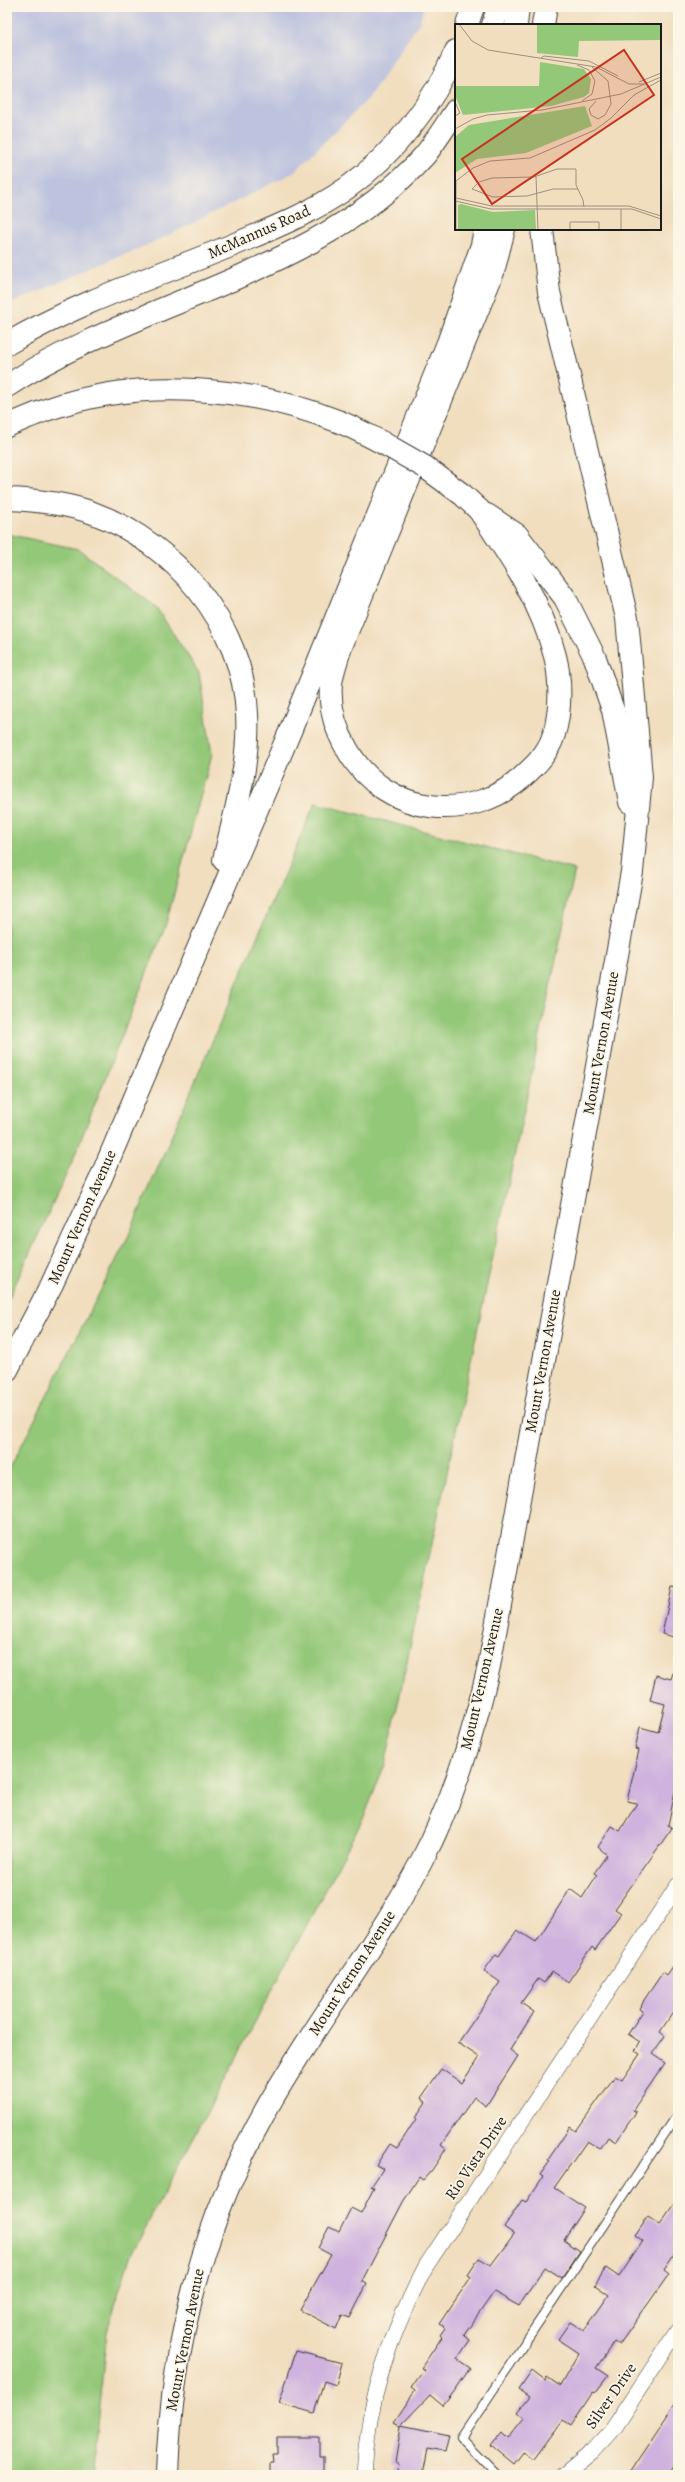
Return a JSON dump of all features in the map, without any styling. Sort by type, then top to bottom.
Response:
[{"type":"main road","points":[[467,24],[473,7]]},
{"type":"main road","points":[[494,24],[498,7]]},
{"type":"main road","points":[[516,24],[518,7]]},
{"type":"main road","points":[[542,24],[546,7]]},
{"type":"main road","points":[[553,24],[555,7]]},
{"type":"main road","name":"McMannus Road","points":[[7,344],[85,305],[287,223],[346,188],[383,158],[413,124],[439,86],[455,53]]},
{"type":"main road","points":[[7,386],[78,345],[287,254],[348,220],[399,180],[425,154],[455,111]]},
{"type":"main road","points":[[150,1060],[291,729],[448,343],[482,245],[485,230]]},
{"type":"main road","points":[[479,510],[528,584],[543,617],[556,657],[558,678],[559,711],[554,736],[540,760],[516,785],[477,803],[448,809],[410,803],[377,786],[354,763],[341,738],[333,714],[331,685],[340,649],[494,272],[504,230]]},
{"type":"main road","points":[[542,230],[549,292],[627,618],[640,777],[635,825]]},
{"type":"main road","points":[[7,426],[50,408],[106,394],[159,388],[213,391],[281,403],[340,422],[383,443],[425,467],[463,495],[479,510],[517,535],[565,598],[595,658],[613,710],[635,825]]},
{"type":"main road","points":[[7,499],[32,500],[61,504],[94,513],[149,543],[175,564],[198,589],[217,616],[232,646],[241,677],[247,714],[243,771],[236,810],[220,872],[150,1060]]},
{"type":"main road","name":"Mount Vernon Avenue","points":[[167,2475],[168,2432],[173,2383],[186,2318],[202,2254],[221,2204],[267,2107],[391,1913],[421,1862],[448,1804],[477,1715],[489,1666],[632,872],[635,825]]},
{"type":"main road","name":"Mount Vernon Avenue","points":[[7,1370],[52,1284],[100,1180],[150,1060]]},
{"type":"street","name":"Rio Vista Drive","points":[[364,2475],[368,2429],[377,2384],[387,2348],[408,2299],[426,2266],[678,1885]]},
{"type":"street","name":"Silver Drive","points":[[564,2475],[593,2451],[612,2430],[678,2330]]},
{"type":"lane","points":[[497,2475],[461,2438],[678,2114]]},
{"type":"shaded area","points":[[7,7],[424,7],[419,23],[368,99],[293,173],[161,239],[7,305]]},
{"type":"green space","points":[[7,534],[78,549],[156,607],[199,673],[212,754],[165,927],[72,1162],[7,1302]]},
{"type":"green space","points":[[315,803],[575,870],[385,1765],[363,1819],[130,2257],[107,2331],[95,2443],[95,2475],[7,2475],[7,1474],[128,1237]]},
{"type":"building","points":[[672,1587],[678,1588],[678,1638],[662,1634]]},
{"type":"building","points":[[673,1673],[678,1674],[678,1778],[668,1825],[672,1828],[615,1909],[621,1913],[595,1950],[592,1947],[568,1982],[552,1971],[544,1983],[538,1979],[521,2003],[534,2012],[510,2050],[518,2056],[486,2106],[474,2097],[441,2145],[446,2149],[432,2170],[423,2180],[419,2177],[403,2202],[362,2281],[367,2284],[350,2318],[342,2315],[336,2329],[300,2310],[331,2255],[318,2248],[329,2227],[339,2232],[351,2208],[361,2213],[374,2188],[371,2187],[383,2169],[376,2165],[390,2144],[397,2148],[426,2102],[421,2098],[441,2069],[462,2083],[479,2057],[458,2043],[500,1982],[484,1971],[496,1954],[499,1956],[517,1930],[536,1942],[570,1889],[582,1898],[597,1875],[594,1873],[607,1855],[598,1847],[612,1826],[620,1831],[637,1803],[627,1801],[639,1750],[635,1749],[640,1727],[658,1732],[665,1704],[650,1700],[656,1675],[671,1679]]},
{"type":"building","points":[[678,1959],[678,2005],[660,2032],[665,2036],[652,2054],[665,2063],[633,2110],[636,2112],[616,2142],[608,2137],[600,2149],[587,2141],[554,2188],[585,2208],[564,2240],[580,2251],[562,2278],[545,2267],[519,2306],[494,2292],[464,2335],[470,2340],[457,2359],[470,2368],[456,2389],[443,2406],[430,2395],[401,2425],[449,2435],[445,2452],[427,2449],[422,2475],[396,2475],[398,2463],[395,2463],[401,2426],[394,2422],[415,2391],[411,2388],[424,2370],[421,2368],[442,2337],[440,2335],[445,2328],[439,2324],[471,2277],[468,2275],[479,2258],[491,2265],[514,2234],[504,2227],[522,2200],[526,2202],[543,2177],[540,2175],[550,2161],[548,2160],[570,2127],[576,2131],[615,2076],[622,2080],[640,2054],[635,2051],[640,2042],[628,2034],[643,2011],[640,2009],[644,2000],[663,1972],[667,1975]]},
{"type":"building","points":[[678,2198],[678,2249],[664,2270],[669,2274],[619,2345],[614,2342],[596,2368],[608,2376],[595,2393],[593,2392],[571,2425],[563,2420],[534,2459],[524,2451],[514,2464],[491,2445],[501,2433],[507,2439],[524,2418],[517,2412],[529,2397],[519,2390],[532,2371],[545,2381],[547,2377],[560,2386],[579,2353],[558,2339],[570,2322],[584,2331],[609,2295],[595,2285],[606,2268],[619,2277],[643,2241],[635,2235],[648,2216],[660,2224]]},
{"type":"building","points":[[296,2351],[342,2363],[336,2385],[324,2381],[314,2413],[279,2403]]},
{"type":"building","points":[[678,2400],[678,2461],[668,2475],[628,2475]]},
{"type":"building","points":[[277,2437],[319,2437],[319,2457],[323,2457],[323,2475],[270,2475],[270,2462],[273,2462],[272,2454],[277,2454]]}]
